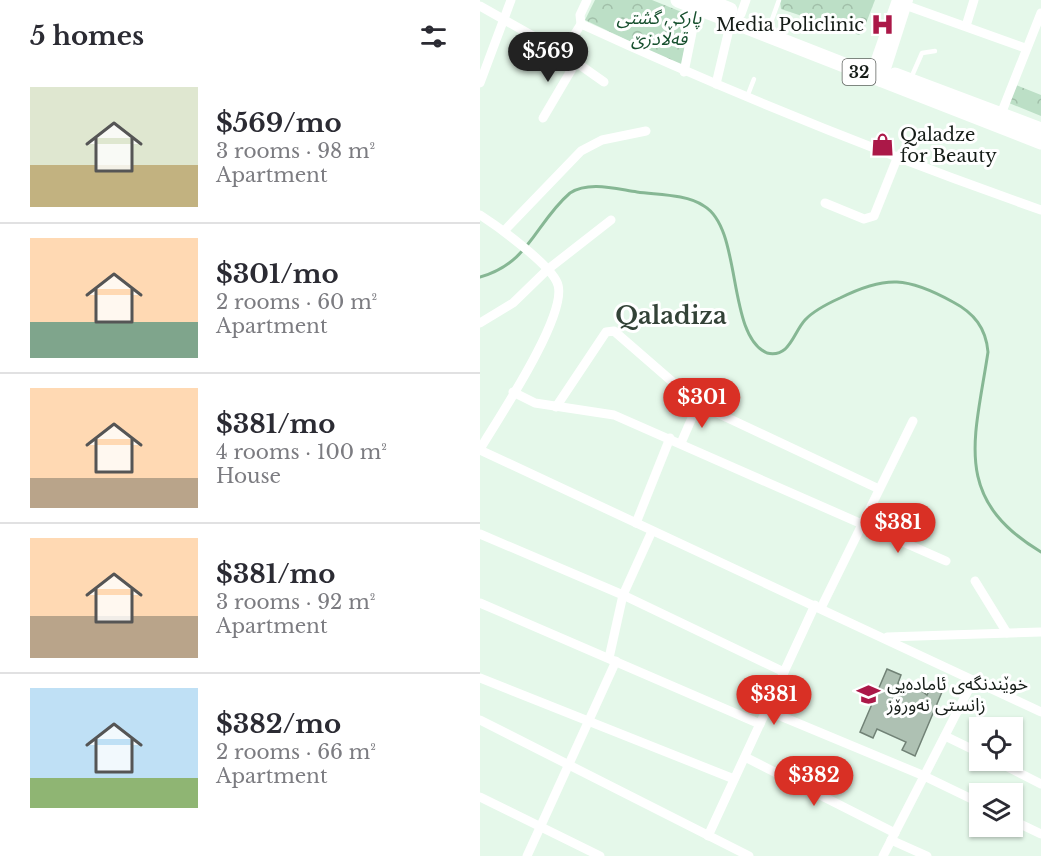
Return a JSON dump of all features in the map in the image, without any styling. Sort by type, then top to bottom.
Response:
[{"type":"main road","name":"32","points":[[678,0],[739,12],[878,74],[910,81],[1041,130]]},
{"type":"main road","name":"32","points":[[739,12],[878,74],[1041,142]]},
{"type":"street","points":[[480,83],[511,0]]},
{"type":"street","points":[[563,53],[581,24],[580,15],[587,0]]},
{"type":"street","points":[[966,26],[974,0]]},
{"type":"street","points":[[878,74],[904,2],[1025,48]]},
{"type":"street","points":[[684,72],[701,4]]},
{"type":"street","points":[[480,6],[563,53],[604,82]]},
{"type":"street","points":[[716,84],[739,12]]},
{"type":"street","points":[[1001,114],[1025,48],[1041,13]]},
{"type":"street","points":[[581,24],[684,72],[1041,210]]},
{"type":"street","points":[[543,118],[576,62]]},
{"type":"street","points":[[504,231],[581,151],[602,140],[646,131]]},
{"type":"street","points":[[825,202],[864,219],[874,216],[898,156]]},
{"type":"street","points":[[480,215],[504,231],[537,260],[558,286],[554,313],[544,339],[480,449],[1041,712]]},
{"type":"street","points":[[480,323],[513,303],[547,270],[611,220]]},
{"type":"street","points":[[556,407],[606,332],[614,331],[698,404],[879,489]]},
{"type":"street","points":[[513,392],[535,403],[614,415],[946,561]]},
{"type":"street","points":[[681,443],[698,404]]},
{"type":"street","points":[[708,836],[784,672],[863,523],[913,421]]},
{"type":"street","points":[[636,524],[670,438]]},
{"type":"street","points":[[527,856],[589,722],[612,660],[623,595],[652,531]]},
{"type":"street","points":[[480,534],[623,595],[784,672]]},
{"type":"street","points":[[975,581],[1007,633]]},
{"type":"street","points":[[480,603],[760,724]]},
{"type":"street","points":[[885,637],[1041,632]]},
{"type":"street","points":[[480,678],[734,779]]},
{"type":"street","points":[[883,856],[922,775],[973,681]]},
{"type":"street","points":[[766,710],[922,775],[969,798]]},
{"type":"street","points":[[480,720],[749,856]]},
{"type":"street","points":[[945,736],[969,748]]},
{"type":"street","points":[[745,757],[927,856]]},
{"type":"street","points":[[1016,771],[1041,784]]},
{"type":"street","points":[[480,796],[600,856]]},
{"type":"street","points":[[1023,825],[1041,834]]},
{"type":"lane","points":[[770,25],[778,0]]},
{"type":"lane","points":[[910,81],[922,53],[935,51]]},
{"type":"lane","points":[[747,97],[753,80]]},
{"type":"green space","name":"پارکی گشتی قەڵادزێ","points":[[595,0],[652,0],[689,15],[682,66],[585,20]]},
{"type":"green space","points":[[780,0],[875,0],[863,31],[859,35],[781,9]]},
{"type":"green space","points":[[1016,85],[1041,95],[1041,116],[1009,103]]},
{"type":"building","points":[[887,669],[901,675],[898,683],[914,685],[927,695],[931,687],[942,692],[915,756],[902,750],[906,742],[877,729],[873,738],[860,732]]},
{"type":"building","points":[[796,689],[808,694],[802,708],[790,703]]},
{"type":"waterway","points":[[480,277],[497,271],[521,252],[570,193],[586,187],[603,187],[689,199],[704,206],[716,218],[725,236],[745,326],[754,342],[767,353],[775,354],[786,348],[805,320],[817,310],[871,285],[897,282],[910,284],[937,294],[973,316],[982,329],[987,343],[988,352],[975,439],[976,464],[981,488],[993,510],[1012,531],[1041,552]]},
{"type":"place","name":"Media Policlinic","points":[[882,25]]},
{"type":"place","name":"Qaladze for Beauty","points":[[882,145]]},
{"type":"place","name":"خوێندنگەی ئامادەیی زانستی نەورۆز","points":[[869,694]]},
{"type":"district","name":"Qaladiza","points":[[671,316]]}]
